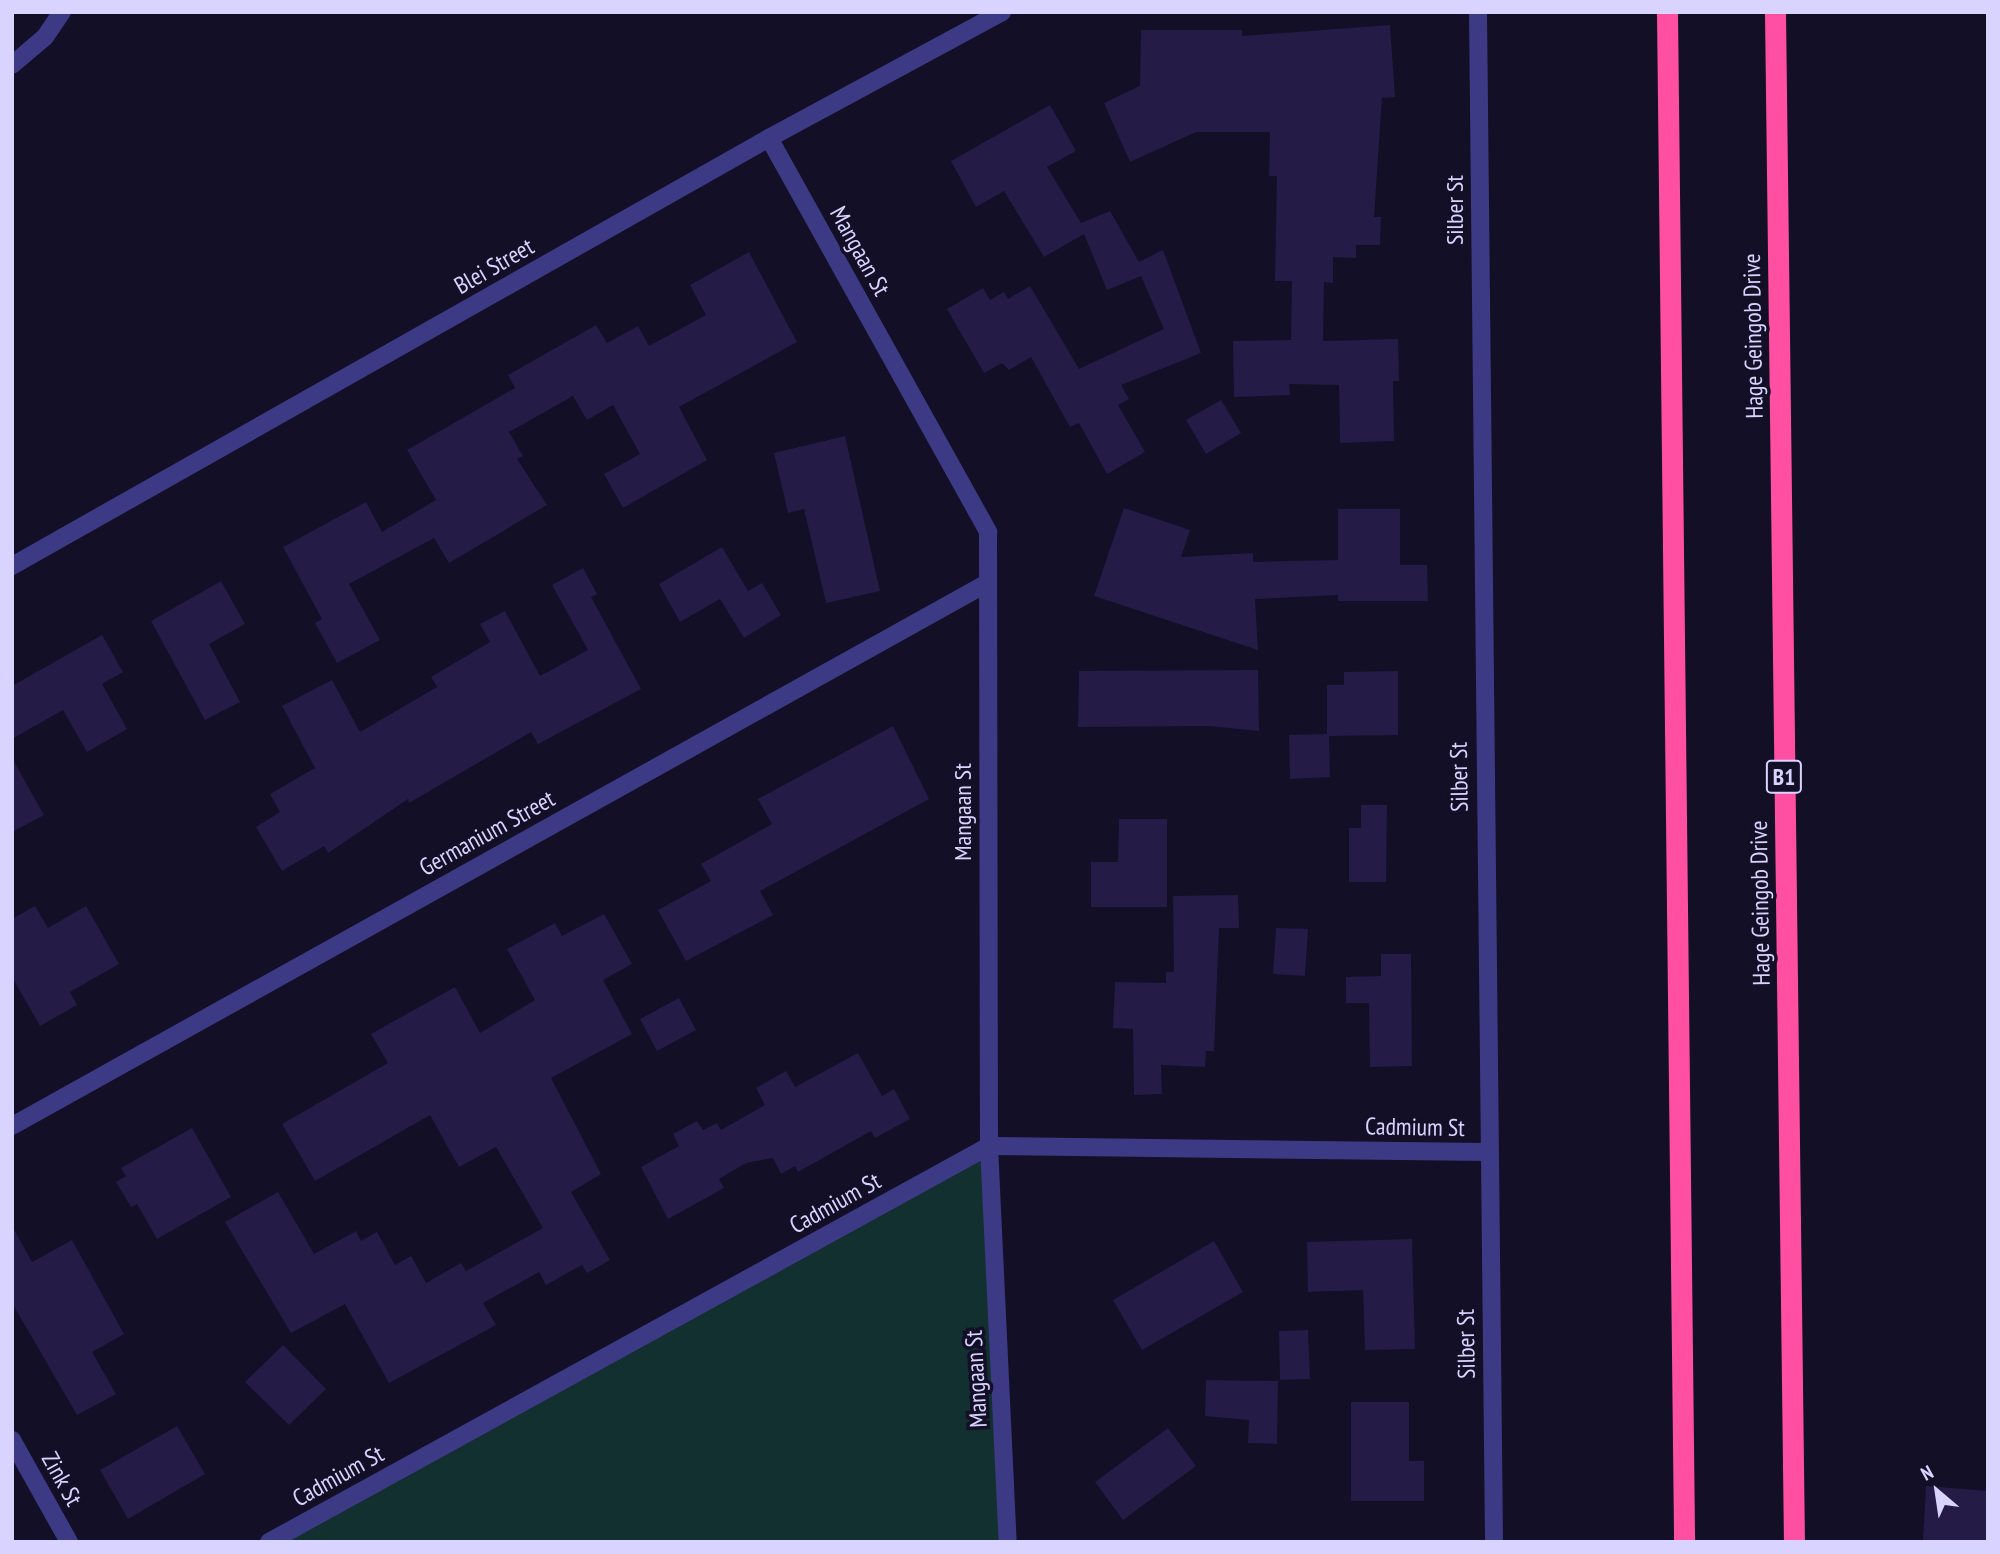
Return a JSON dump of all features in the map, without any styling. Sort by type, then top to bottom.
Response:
[{"type":"highway","points":[[1667,12],[1685,1542]]},
{"type":"highway","name":"Hage Geingob Drive","points":[[1775,12],[1794,1542]]},
{"type":"street","points":[[12,65],[44,37],[62,12]]},
{"type":"street","name":"Blei Street","points":[[12,566],[769,138],[1002,12]]},
{"type":"street","name":"Silber St","points":[[1478,12],[1487,1152],[1494,1542]]},
{"type":"street","name":"Mangaan St","points":[[769,138],[984,522],[990,544],[986,583],[989,1146],[1008,1542]]},
{"type":"street","name":"Germanium Street","points":[[12,1126],[986,583]]},
{"type":"street","name":"Cadmium St","points":[[269,1542],[989,1146],[1487,1152]]},
{"type":"street","name":"Zink St","points":[[12,1440],[69,1542]]},
{"type":"green space","points":[[989,1146],[1008,1542],[269,1542]]},
{"type":"building","points":[[1390,25],[1395,97],[1382,98],[1374,217],[1381,217],[1380,245],[1356,245],[1356,258],[1333,257],[1333,283],[1324,282],[1323,341],[1398,339],[1399,381],[1393,381],[1394,441],[1340,443],[1339,385],[1289,384],[1290,395],[1234,397],[1233,341],[1291,340],[1292,281],[1275,281],[1277,176],[1269,176],[1270,132],[1196,132],[1130,162],[1104,103],[1140,86],[1141,30],[1242,30],[1242,36]]},
{"type":"building","points":[[1050,105],[1076,151],[1047,167],[1081,223],[1110,211],[1139,262],[1163,250],[1201,353],[1121,385],[1129,399],[1118,405],[1145,452],[1107,474],[1079,423],[1070,427],[1031,357],[1009,370],[1002,363],[984,373],[947,309],[983,288],[990,300],[1004,292],[1008,299],[1030,286],[1079,369],[1164,329],[1141,276],[1107,290],[1084,234],[1044,257],[1004,191],[976,207],[951,161]]},
{"type":"building","points":[[749,252],[797,342],[679,407],[707,460],[623,508],[604,474],[640,454],[613,405],[587,420],[573,396],[509,432],[523,456],[517,459],[547,505],[449,563],[434,538],[349,584],[380,640],[337,663],[315,623],[322,619],[283,547],[366,502],[382,532],[436,500],[407,450],[515,388],[508,375],[596,325],[607,343],[638,326],[649,346],[706,315],[690,285]]},
{"type":"building","points":[[1221,400],[1241,433],[1206,454],[1186,420]]},
{"type":"building","points":[[845,436],[880,591],[826,603],[804,509],[788,513],[774,453]]},
{"type":"building","points":[[1124,508],[1190,530],[1181,557],[1253,553],[1253,562],[1338,560],[1338,509],[1400,509],[1400,565],[1427,565],[1428,601],[1338,601],[1338,595],[1255,599],[1258,650],[1094,596]]},
{"type":"building","points":[[722,547],[748,591],[762,583],[781,615],[744,638],[720,599],[680,622],[659,584]]},
{"type":"building","points":[[583,568],[597,594],[591,597],[641,689],[538,744],[531,732],[409,803],[408,799],[328,853],[324,846],[282,871],[256,827],[280,812],[270,794],[315,768],[282,706],[332,680],[360,732],[437,687],[431,677],[490,642],[480,624],[505,611],[540,676],[588,650],[552,585]]},
{"type":"building","points":[[221,581],[245,624],[209,644],[240,702],[205,720],[151,621]]},
{"type":"building","points":[[102,635],[123,672],[102,684],[127,729],[87,752],[63,710],[12,739],[12,686]]},
{"type":"building","points":[[1258,670],[1259,731],[1209,726],[1078,727],[1079,671]]},
{"type":"building","points":[[1398,671],[1398,735],[1329,736],[1330,777],[1290,779],[1289,735],[1327,734],[1327,685],[1344,685],[1344,672]]},
{"type":"building","points":[[893,726],[929,799],[760,891],[773,915],[686,961],[658,910],[711,881],[701,864],[772,824],[758,799]]},
{"type":"building","points":[[12,758],[44,815],[12,832]]},
{"type":"building","points":[[1361,805],[1387,805],[1386,882],[1349,882],[1349,828],[1361,828]]},
{"type":"building","points":[[1119,819],[1167,819],[1167,907],[1091,907],[1091,862],[1118,862]]},
{"type":"building","points":[[1238,895],[1239,928],[1219,928],[1214,1051],[1206,1051],[1205,1067],[1161,1065],[1162,1094],[1134,1095],[1133,1029],[1113,1028],[1115,982],[1166,983],[1166,972],[1174,972],[1173,896]]},
{"type":"building","points":[[35,906],[48,928],[86,906],[119,964],[70,992],[77,1005],[40,1026],[12,977],[12,919]]},
{"type":"building","points":[[604,914],[632,964],[603,980],[632,1034],[551,1078],[601,1174],[571,1192],[610,1260],[587,1273],[582,1265],[546,1285],[539,1272],[483,1303],[496,1325],[389,1383],[345,1304],[291,1333],[225,1222],[278,1192],[314,1254],[356,1231],[361,1241],[377,1232],[395,1265],[411,1256],[426,1283],[461,1263],[466,1271],[543,1228],[496,1147],[459,1167],[430,1115],[315,1181],[282,1124],[388,1063],[371,1034],[455,987],[480,1033],[535,1000],[507,949],[555,923],[562,936]]},
{"type":"building","points":[[1276,928],[1308,929],[1305,976],[1273,974]]},
{"type":"building","points":[[1381,954],[1411,954],[1412,1066],[1370,1067],[1369,1003],[1346,1003],[1346,977],[1381,976]]},
{"type":"building","points":[[679,998],[696,1030],[657,1051],[640,1019]]},
{"type":"building","points":[[858,1053],[882,1096],[894,1089],[910,1119],[875,1138],[871,1131],[798,1172],[795,1166],[781,1174],[773,1158],[746,1163],[719,1179],[724,1188],[668,1219],[641,1167],[679,1146],[673,1134],[697,1121],[703,1130],[717,1123],[721,1130],[765,1105],[756,1088],[786,1071],[795,1087]]},
{"type":"building","points":[[192,1128],[231,1197],[157,1239],[137,1204],[131,1207],[116,1182],[126,1176],[121,1168]]},
{"type":"building","points":[[12,1226],[32,1262],[72,1240],[124,1334],[92,1352],[116,1394],[77,1415],[12,1303]]},
{"type":"building","points":[[1412,1239],[1415,1349],[1365,1350],[1363,1290],[1308,1292],[1307,1242]]},
{"type":"building","points":[[1214,1241],[1243,1292],[1142,1350],[1113,1300]]},
{"type":"building","points":[[1308,1330],[1310,1379],[1280,1380],[1279,1331]]},
{"type":"building","points":[[283,1345],[326,1389],[289,1425],[245,1382]]},
{"type":"building","points":[[1206,1380],[1278,1381],[1277,1444],[1248,1443],[1249,1420],[1205,1416]]},
{"type":"building","points":[[1351,1402],[1409,1402],[1409,1461],[1424,1461],[1424,1501],[1351,1501]]},
{"type":"building","points":[[177,1426],[205,1474],[128,1519],[100,1470]]},
{"type":"building","points":[[1168,1428],[1196,1466],[1123,1520],[1095,1482]]},
{"type":"building","points":[[1926,1486],[1988,1491],[1988,1542],[1923,1542]]}]
